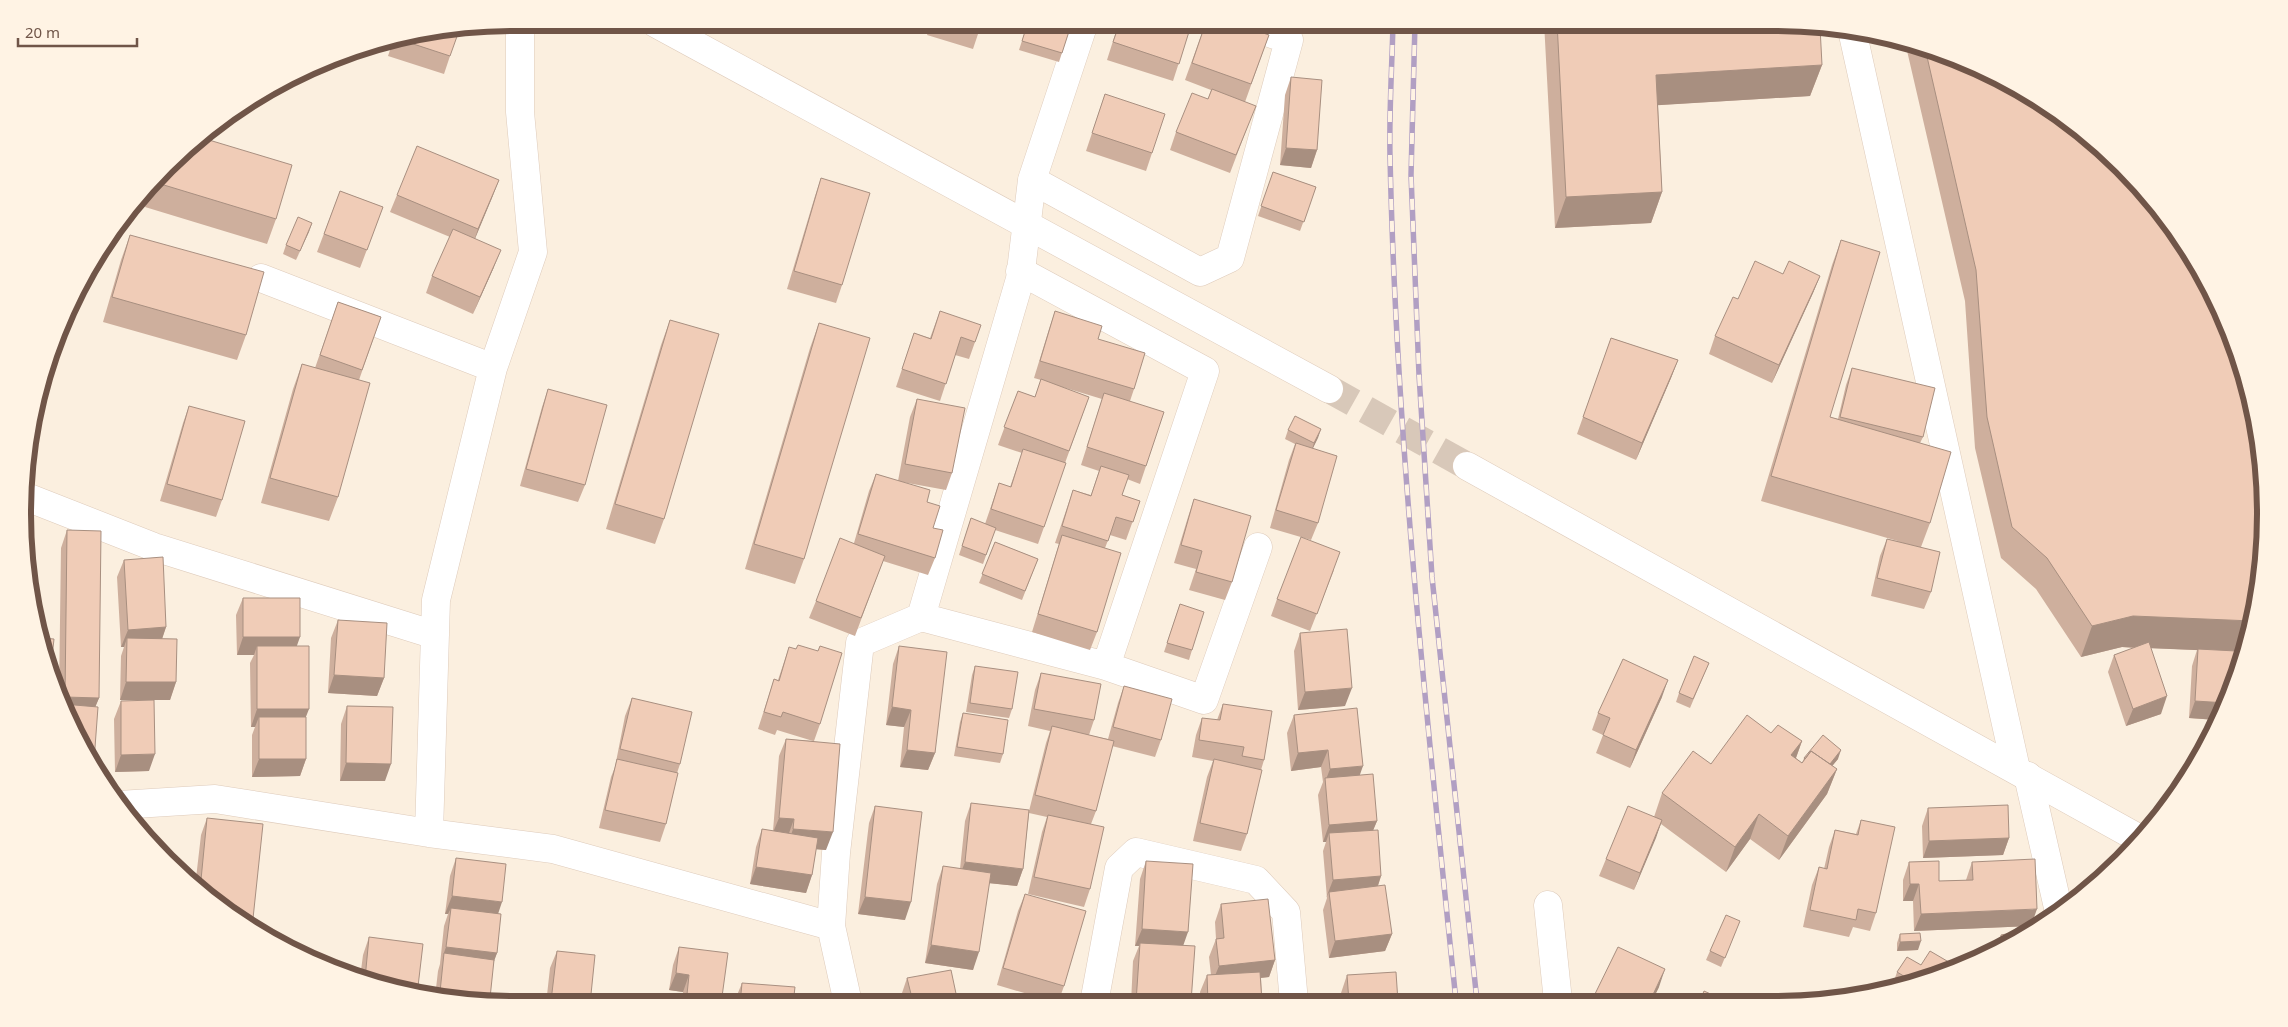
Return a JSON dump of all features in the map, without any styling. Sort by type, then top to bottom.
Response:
[{"type":"street","points":[[430,833],[436,600],[493,368],[534,252],[520,112],[520,31]]},
{"type":"street","points":[[672,31],[1329,389]]},
{"type":"street","points":[[920,617],[979,424],[1020,279],[1032,180],[1081,31]]},
{"type":"street","points":[[1032,180],[1200,272],[1230,258],[1289,40],[1265,31]]},
{"type":"street","points":[[1854,38],[2022,773],[2057,904]]},
{"type":"street","points":[[1020,270],[1205,371],[1106,666]]},
{"type":"street","points":[[261,278],[493,368]]},
{"type":"street","points":[[1467,466],[2133,835]]},
{"type":"street","points":[[31,499],[154,547],[435,635]]},
{"type":"street","points":[[846,996],[831,926],[836,853],[860,643],[920,617],[1106,666],[1204,700],[1258,547]]},
{"type":"street","points":[[129,804],[215,799],[430,833],[553,850],[831,926]]},
{"type":"street","points":[[1095,996],[1119,868],[1136,852],[1256,880],[1286,912],[1293,996]]},
{"type":"street","points":[[1548,905],[1557,996]]},
{"type":"building","points":[[1025,31],[1069,31],[1062,53],[1022,41]]},
{"type":"building","points":[[1117,31],[1189,31],[1179,64],[1113,42]]},
{"type":"building","points":[[1203,31],[1258,31],[1269,35],[1251,84],[1192,63]]},
{"type":"building","points":[[1557,31],[1775,31],[1820,33],[1822,65],[1656,75],[1662,192],[1566,197]]},
{"type":"building","points":[[458,34],[450,56],[410,43]]},
{"type":"building","points":[[1927,56],[1988,81],[2016,96],[2068,131],[2116,172],[2157,220],[2192,272],[2207,300],[2231,358],[2240,389],[2253,451],[2256,482],[2256,545],[2253,576],[2244,621],[2133,616],[2092,626],[2047,558],[2012,527],[1987,417],[1976,270]]},
{"type":"building","points":[[1291,77],[1322,80],[1317,150],[1286,148]]},
{"type":"building","points":[[1212,89],[1256,106],[1236,155],[1176,132],[1192,93],[1208,99]]},
{"type":"building","points":[[1105,94],[1165,114],[1152,153],[1092,133]]},
{"type":"building","points":[[209,140],[292,165],[276,219],[161,184],[172,172]]},
{"type":"building","points":[[417,146],[499,180],[478,229],[397,195]]},
{"type":"building","points":[[1273,172],[1316,187],[1304,222],[1261,206]]},
{"type":"building","points":[[821,178],[870,193],[842,285],[794,271]]},
{"type":"building","points":[[340,191],[383,207],[367,250],[324,234]]},
{"type":"building","points":[[298,217],[312,223],[300,251],[286,245]]},
{"type":"building","points":[[453,229],[501,250],[480,297],[432,276]]},
{"type":"building","points":[[130,235],[264,272],[246,335],[112,297]]},
{"type":"building","points":[[1841,240],[1880,252],[1830,417],[1951,452],[1930,523],[1771,476]]},
{"type":"building","points":[[1755,261],[1783,274],[1789,261],[1820,276],[1779,365],[1715,336],[1733,297],[1738,299]]},
{"type":"building","points":[[338,302],[381,317],[362,370],[320,355]]},
{"type":"building","points":[[940,311],[981,325],[975,342],[961,337],[946,384],[902,369],[914,333],[931,339]]},
{"type":"building","points":[[1055,311],[1102,326],[1098,339],[1145,353],[1134,389],[1040,361]]},
{"type":"building","points":[[670,320],[719,334],[664,519],[615,504]]},
{"type":"building","points":[[819,323],[870,338],[804,559],[754,544]]},
{"type":"building","points":[[1611,338],[1678,360],[1642,443],[1583,417]]},
{"type":"building","points":[[302,364],[370,383],[338,497],[270,478]]},
{"type":"building","points":[[1852,368],[1935,388],[1923,437],[1840,417]]},
{"type":"building","points":[[1041,379],[1089,397],[1069,451],[1004,427],[1018,391],[1035,397]]},
{"type":"building","points":[[548,389],[607,405],[585,485],[526,469]]},
{"type":"building","points":[[1104,393],[1164,412],[1146,466],[1087,447]]},
{"type":"building","points":[[917,399],[965,408],[952,473],[905,464]]},
{"type":"building","points":[[189,406],[245,421],[222,500],[167,484]]},
{"type":"building","points":[[1295,416],[1321,429],[1314,443],[1288,430]]},
{"type":"building","points":[[1296,443],[1337,456],[1318,523],[1276,510]]},
{"type":"building","points":[[1023,449],[1066,463],[1044,527],[991,509],[999,483],[1011,487]]},
{"type":"building","points":[[1101,466],[1129,475],[1122,495],[1140,501],[1133,522],[1116,517],[1108,541],[1062,526],[1073,490],[1091,496]]},
{"type":"building","points":[[876,474],[930,490],[927,502],[940,506],[933,528],[943,530],[935,558],[858,534]]},
{"type":"building","points":[[1194,499],[1251,516],[1232,582],[1196,572],[1202,551],[1181,545]]},
{"type":"building","points":[[971,518],[996,528],[986,555],[962,546]]},
{"type":"building","points":[[67,530],[101,531],[99,698],[68,697],[65,690]]},
{"type":"building","points":[[1062,535],[1121,553],[1097,632],[1038,614]]},
{"type":"building","points":[[1301,537],[1340,552],[1317,614],[1277,599]]},
{"type":"building","points":[[840,538],[885,556],[861,618],[816,601]]},
{"type":"building","points":[[1887,539],[1940,552],[1931,592],[1877,578]]},
{"type":"building","points":[[995,542],[1038,559],[1025,591],[982,574]]},
{"type":"building","points":[[163,557],[166,627],[128,630],[124,560]]},
{"type":"building","points":[[243,598],[300,598],[300,637],[243,637]]},
{"type":"building","points":[[1180,604],[1204,612],[1192,650],[1167,643]]},
{"type":"building","points":[[338,620],[387,623],[384,678],[334,675]]},
{"type":"building","points":[[1347,629],[1352,688],[1305,692],[1300,633]]},
{"type":"building","points":[[127,638],[177,639],[176,682],[126,682]]},
{"type":"building","points":[[48,639],[54,639],[52,653]]},
{"type":"building","points":[[2149,642],[2167,696],[2133,709],[2114,655]]},
{"type":"building","points":[[798,645],[818,651],[820,646],[842,653],[820,724],[783,712],[781,717],[764,712],[774,679],[779,681],[789,647],[796,649]]},
{"type":"building","points":[[257,646],[309,646],[309,709],[257,709]]},
{"type":"building","points":[[899,646],[947,652],[935,753],[907,750],[911,710],[892,707]]},
{"type":"building","points":[[2198,649],[2236,651],[2218,702],[2195,701]]},
{"type":"building","points":[[1694,656],[1709,663],[1693,699],[1679,693]]},
{"type":"building","points":[[1623,659],[1668,680],[1636,750],[1603,735],[1610,718],[1598,713]]},
{"type":"building","points":[[975,666],[1018,672],[1012,709],[970,703]]},
{"type":"building","points":[[1041,673],[1101,684],[1094,720],[1034,709]]},
{"type":"building","points":[[1124,686],[1172,699],[1161,740],[1113,727]]},
{"type":"building","points":[[632,698],[692,712],[680,764],[620,749]]},
{"type":"building","points":[[154,700],[155,754],[121,755],[121,701]]},
{"type":"building","points":[[1223,704],[1272,711],[1264,760],[1242,756],[1244,747],[1199,740],[1202,718],[1220,720]]},
{"type":"building","points":[[71,705],[98,707],[95,752]]},
{"type":"building","points":[[347,706],[393,707],[391,764],[346,763]]},
{"type":"building","points":[[1357,708],[1363,766],[1330,769],[1328,750],[1298,753],[1294,715]]},
{"type":"building","points":[[963,713],[1008,720],[1003,754],[957,747]]},
{"type":"building","points":[[1747,715],[1771,733],[1778,725],[1802,741],[1791,755],[1802,763],[1811,751],[1837,769],[1788,836],[1759,814],[1735,847],[1662,793],[1693,751],[1711,764]]},
{"type":"building","points":[[259,717],[306,717],[306,759],[259,759]]},
{"type":"building","points":[[1052,726],[1114,741],[1096,811],[1035,795]]},
{"type":"building","points":[[1823,735],[1841,750],[1830,764],[1811,751],[1805,759],[1804,758]]},
{"type":"building","points":[[786,739],[840,744],[833,832],[793,829],[794,819],[779,818]]},
{"type":"building","points":[[617,759],[678,773],[666,824],[605,810]]},
{"type":"building","points":[[1214,759],[1262,770],[1247,834],[1200,823]]},
{"type":"building","points":[[1373,774],[1377,821],[1329,825],[1325,778]]},
{"type":"building","points":[[971,803],[1029,810],[1023,869],[965,862]]},
{"type":"building","points":[[2008,805],[2009,838],[1929,841],[1928,808]]},
{"type":"building","points":[[875,806],[922,812],[911,902],[865,897]]},
{"type":"building","points":[[1628,806],[1662,820],[1640,873],[1606,859]]},
{"type":"building","points":[[1048,815],[1104,827],[1090,889],[1034,877]]},
{"type":"building","points":[[207,818],[263,824],[253,919],[201,880]]},
{"type":"building","points":[[1861,820],[1895,827],[1876,913],[1858,909],[1856,920],[1810,910],[1819,867],[1827,869],[1835,830],[1858,835]]},
{"type":"building","points":[[762,829],[818,838],[812,875],[756,867]]},
{"type":"building","points":[[1378,830],[1381,876],[1333,880],[1329,833]]},
{"type":"building","points":[[456,858],[506,864],[502,902],[452,896]]},
{"type":"building","points":[[2035,859],[2037,909],[1921,914],[1919,884],[1910,884],[1909,862],[1939,861],[1939,881],[1973,880],[1972,862]]},
{"type":"building","points":[[1146,861],[1193,864],[1188,932],[1142,929]]},
{"type":"building","points":[[943,866],[991,873],[979,952],[931,945]]},
{"type":"building","points":[[1385,885],[1392,934],[1335,941],[1329,892]]},
{"type":"building","points":[[1025,894],[1086,911],[1064,986],[1003,968]]},
{"type":"building","points":[[1268,899],[1275,960],[1219,966],[1216,939],[1224,938],[1221,904]]},
{"type":"building","points":[[451,908],[501,914],[497,953],[446,947]]},
{"type":"building","points":[[1726,915],[1740,921],[1725,958],[1710,951]]},
{"type":"building","points":[[1920,933],[1921,941],[1900,942],[1900,934]]},
{"type":"building","points":[[2013,933],[2001,939],[2001,935]]},
{"type":"building","points":[[369,937],[423,944],[418,986],[366,972]]},
{"type":"building","points":[[1140,943],[1195,946],[1191,996],[1136,996]]},
{"type":"building","points":[[679,947],[728,953],[722,996],[687,996],[689,975],[676,973]]},
{"type":"building","points":[[1618,947],[1665,969],[1652,996],[1594,996]]},
{"type":"building","points":[[557,951],[595,955],[591,996],[552,996]]},
{"type":"building","points":[[1930,951],[1950,963],[1906,977],[1897,972],[1907,957],[1921,965]]},
{"type":"building","points":[[444,953],[494,960],[490,995],[440,990]]},
{"type":"building","points":[[951,970],[957,996],[912,996],[907,978]]},
{"type":"building","points":[[1260,972],[1262,996],[1208,996],[1207,975]]},
{"type":"building","points":[[1396,972],[1398,996],[1349,996],[1347,975]]},
{"type":"building","points":[[742,983],[795,987],[794,996],[741,996]]},
{"type":"building","points":[[1704,991],[1715,996],[1702,996]]},
{"type":"tunnel","points":[[1329,389],[1467,466]]},
{"type":"railway","points":[[1393,31],[1390,156],[1399,368],[1414,579],[1455,996]]},
{"type":"railway","points":[[1415,31],[1411,175],[1419,375],[1432,577],[1476,996]]}]
